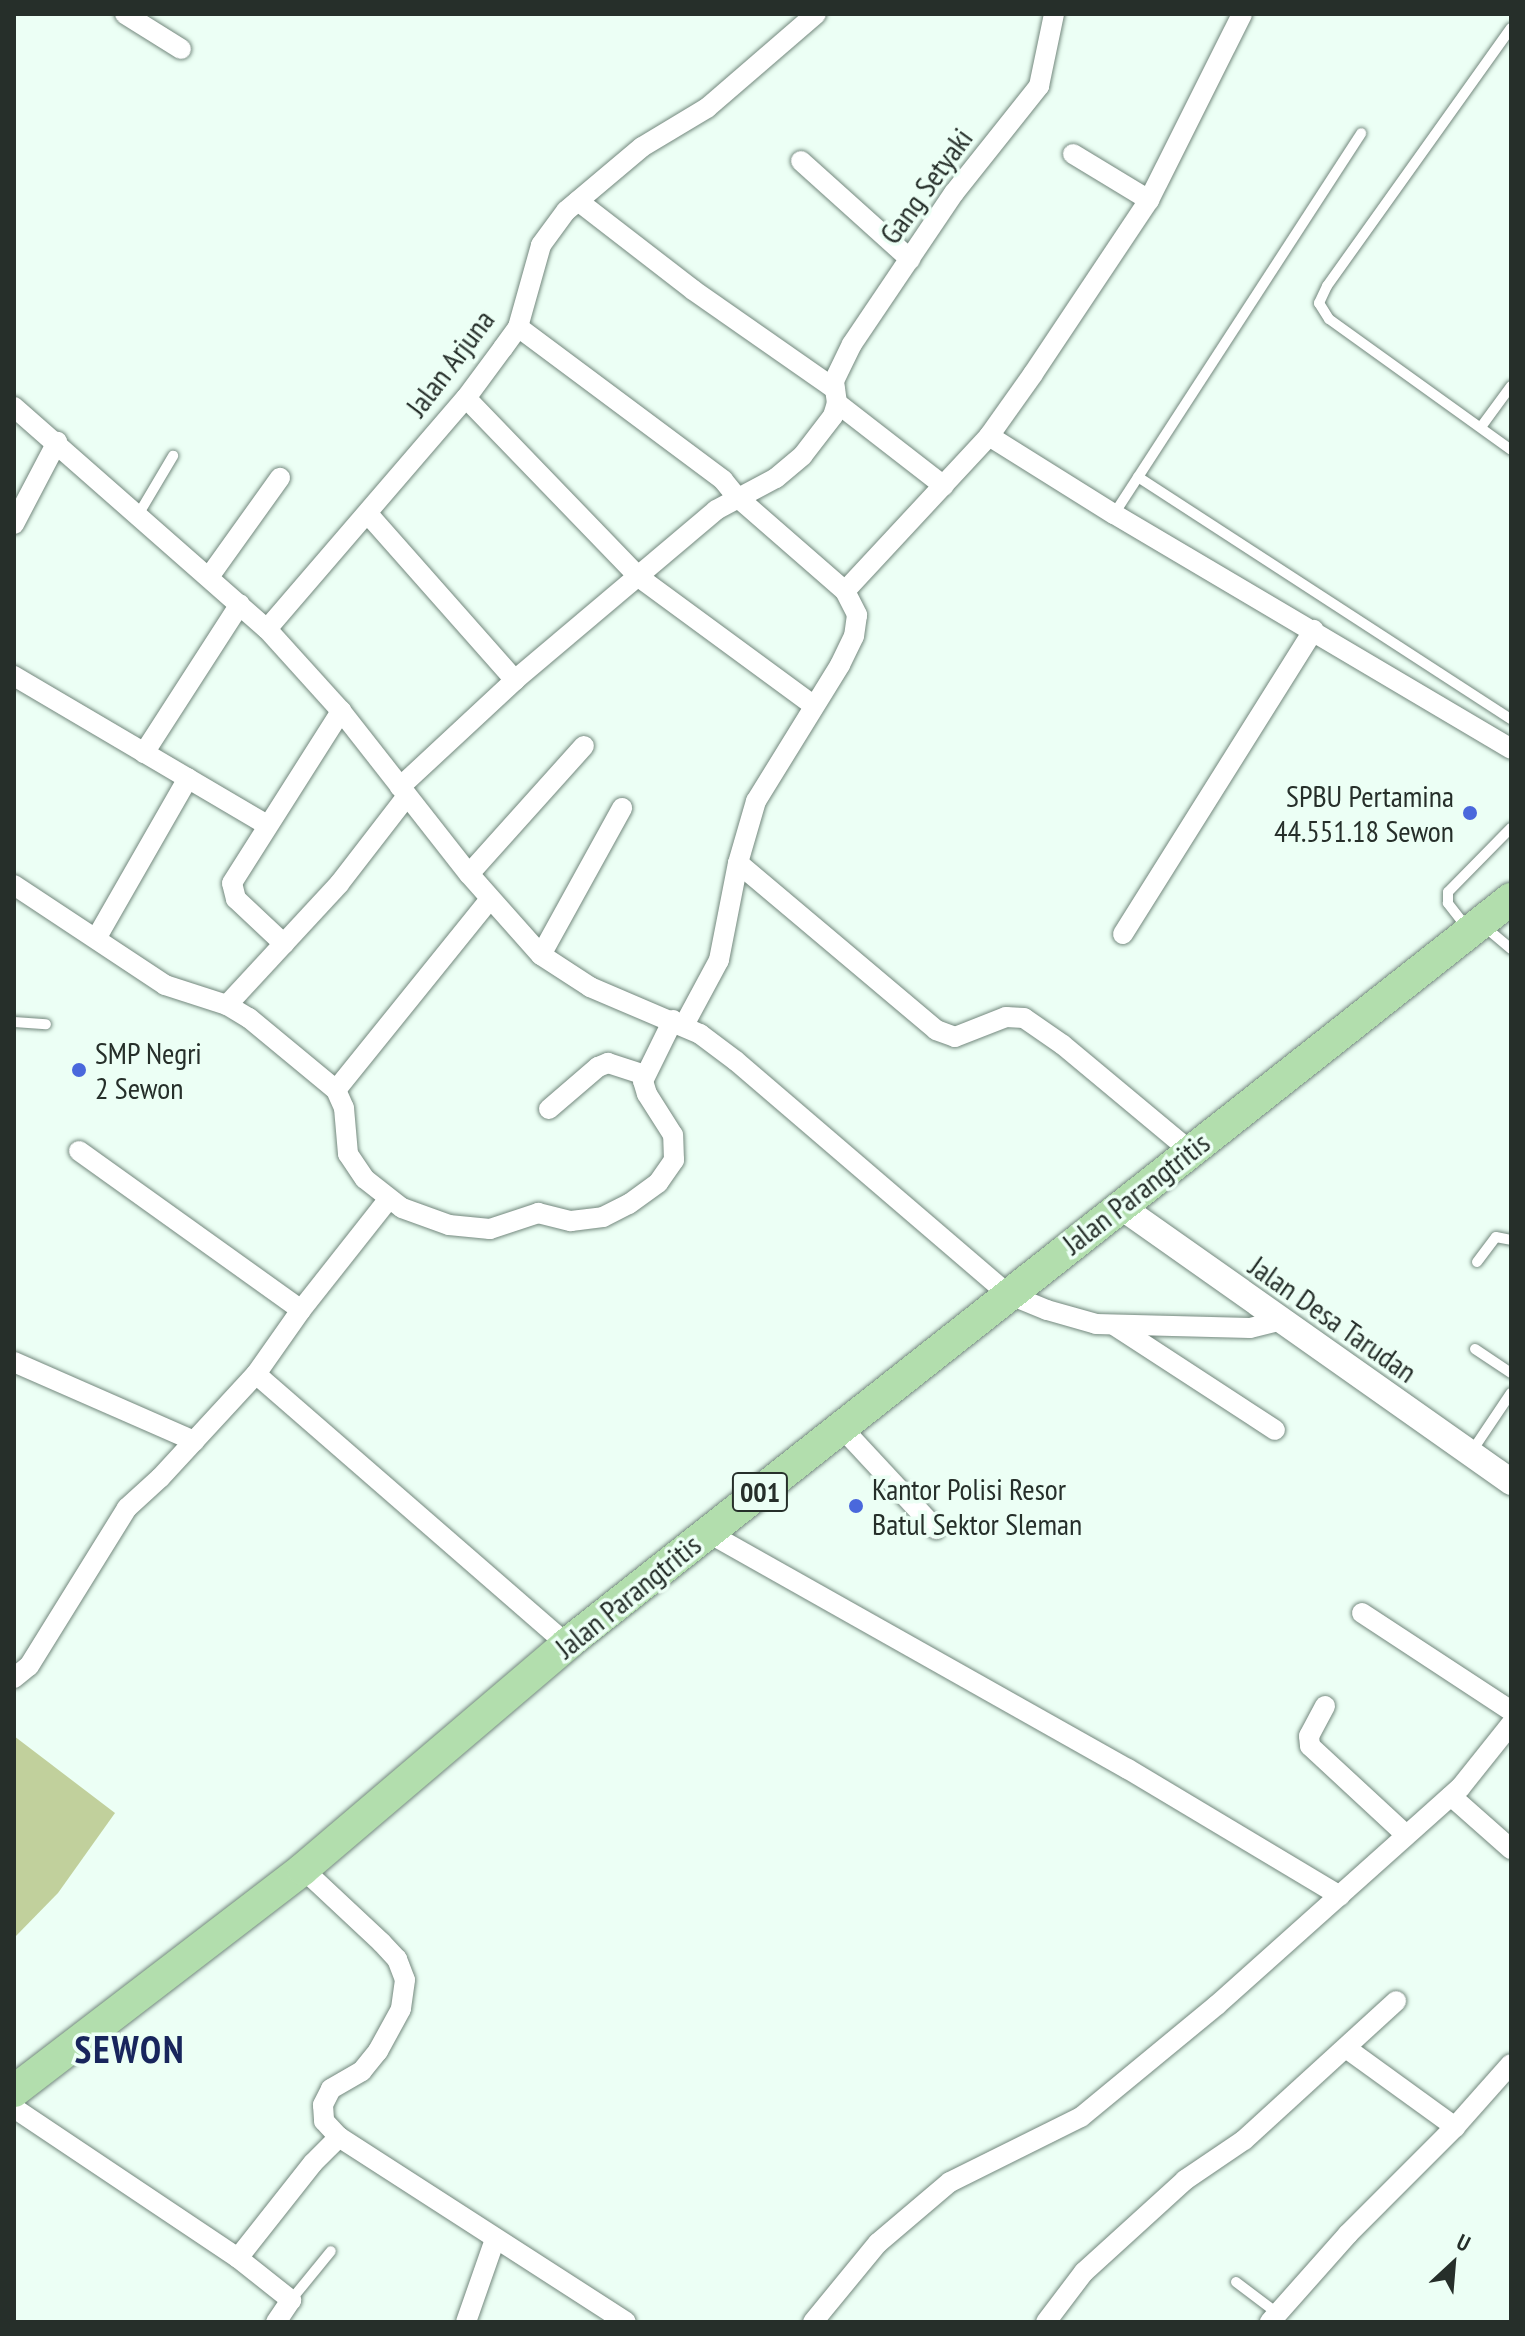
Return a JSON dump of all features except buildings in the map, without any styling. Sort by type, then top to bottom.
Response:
[{"type":"main road","name":"Jalan Parangtritis","points":[[14,2091],[303,1869],[567,1644],[1189,1150],[1511,899]]},
{"type":"street","points":[[125,14],[181,49]]},
{"type":"street","name":"Jalan Arjuna","points":[[267,629],[466,398],[518,327],[541,245],[578,201],[642,147],[707,108],[816,14]]},
{"type":"street","name":"Gang Setyaki","points":[[227,1005],[339,884],[403,791],[515,680],[736,496],[761,486],[790,467],[833,416],[836,396],[834,381],[844,358],[954,193],[1039,86],[1054,14]]},
{"type":"street","points":[[845,591],[989,436],[1149,200],[1242,14]]},
{"type":"street","points":[[1073,154],[1149,200]]},
{"type":"street","points":[[801,161],[910,259]]},
{"type":"street","points":[[578,201],[836,396],[944,486]]},
{"type":"street","points":[[14,885],[97,937],[165,985],[227,1005],[249,1018],[336,1090],[344,1108],[348,1154],[365,1179],[388,1200],[431,1220],[480,1230],[531,1213],[580,1222],[615,1212],[658,1183],[671,1167],[675,1152],[673,1135],[644,1086],[644,1075],[719,960],[738,863],[756,801],[840,665],[857,626],[852,600],[845,591],[736,496],[723,480],[518,327]]},
{"type":"street","points":[[466,398],[640,578],[813,705]]},
{"type":"street","points":[[14,407],[267,629],[341,711],[490,899],[541,955],[560,971],[590,987],[679,1022],[736,1061],[1008,1294],[1075,1319],[1114,1325],[1250,1328],[1279,1321]]},
{"type":"street","points":[[989,436],[1114,514],[1511,749]]},
{"type":"street","points":[[14,524],[57,442]]},
{"type":"street","points":[[209,577],[280,478]]},
{"type":"street","points":[[368,514],[515,680]]},
{"type":"street","points":[[144,753],[240,604]]},
{"type":"street","points":[[1123,934],[1314,630]]},
{"type":"street","points":[[14,676],[267,825]]},
{"type":"street","points":[[284,944],[236,899],[231,889],[235,875],[341,711]]},
{"type":"street","points":[[469,874],[584,746]]},
{"type":"street","points":[[97,937],[188,778]]},
{"type":"street","points":[[541,955],[622,808]]},
{"type":"street","points":[[738,863],[936,1030],[955,1037],[1006,1017],[1024,1018],[1063,1045],[1189,1150]]},
{"type":"street","points":[[336,1090],[490,899]]},
{"type":"street","points":[[549,1109],[598,1067],[608,1063],[644,1075]]},
{"type":"street","points":[[79,1151],[301,1310]]},
{"type":"street","points":[[14,1678],[29,1666],[127,1508],[256,1374],[301,1310],[388,1200]]},
{"type":"street","name":"Jalan Desa Tarudan","points":[[1120,1206],[1511,1482]]},
{"type":"street","points":[[1114,1325],[1275,1430]]},
{"type":"street","points":[[16,1369],[194,1441]]},
{"type":"street","points":[[256,1374],[501,1590],[567,1644]]},
{"type":"street","points":[[842,1428],[936,1529]]},
{"type":"street","points":[[707,1532],[1128,1769],[1340,1896]]},
{"type":"street","points":[[1362,1613],[1511,1711]]},
{"type":"street","points":[[1325,1706],[1309,1736],[1310,1746],[1405,1834]]},
{"type":"street","points":[[813,2322],[878,2243],[950,2182],[1081,2117],[1217,2005],[1451,1796],[1511,1724]]},
{"type":"street","points":[[1451,1796],[1511,1849]]},
{"type":"street","points":[[303,1869],[397,1959],[405,1980],[401,2009],[371,2062],[362,2071],[338,2082],[326,2096],[322,2116],[339,2137],[626,2322]]},
{"type":"street","points":[[1046,2322],[1095,2262],[1185,2180],[1244,2140],[1396,2001]]},
{"type":"street","points":[[1346,2048],[1455,2127]]},
{"type":"street","points":[[1274,2317],[1348,2234],[1455,2127],[1511,2064]]},
{"type":"street","points":[[14,2108],[238,2258],[291,2300],[276,2322]]},
{"type":"street","points":[[238,2258],[313,2163],[339,2137]]},
{"type":"street","points":[[466,2322],[495,2239]]},
{"type":"lane","points":[[1511,28],[1327,286],[1319,303],[1329,319],[1511,450]]},
{"type":"lane","points":[[1114,514],[1361,133]]},
{"type":"lane","points":[[1481,427],[1511,386]]},
{"type":"lane","points":[[138,515],[173,456]]},
{"type":"lane","points":[[1138,477],[1511,719]]},
{"type":"lane","points":[[1511,828],[1448,892],[1448,903],[1475,927],[1511,949]]},
{"type":"lane","points":[[14,1022],[46,1024]]},
{"type":"lane","points":[[1477,1262],[1496,1237],[1511,1240]]},
{"type":"lane","points":[[1475,1349],[1511,1373]]},
{"type":"lane","points":[[1470,1455],[1511,1393]]},
{"type":"lane","points":[[291,2300],[331,2251]]},
{"type":"lane","points":[[1236,2282],[1274,2317]]},
{"type":"green space","points":[[14,1736],[115,1813],[58,1893],[14,1938]]},
{"type":"place","name":"SPBU Pertamina 44.551.18 Sewon","points":[[1470,813]]},
{"type":"place","name":"SMP Negri 2 Sewon","points":[[79,1070]]},
{"type":"place","name":"Kantor Polisi Resor Batul Sektor Sleman","points":[[856,1506]]},
{"type":"district","name":"SEWON","points":[[130,2049]]}]
